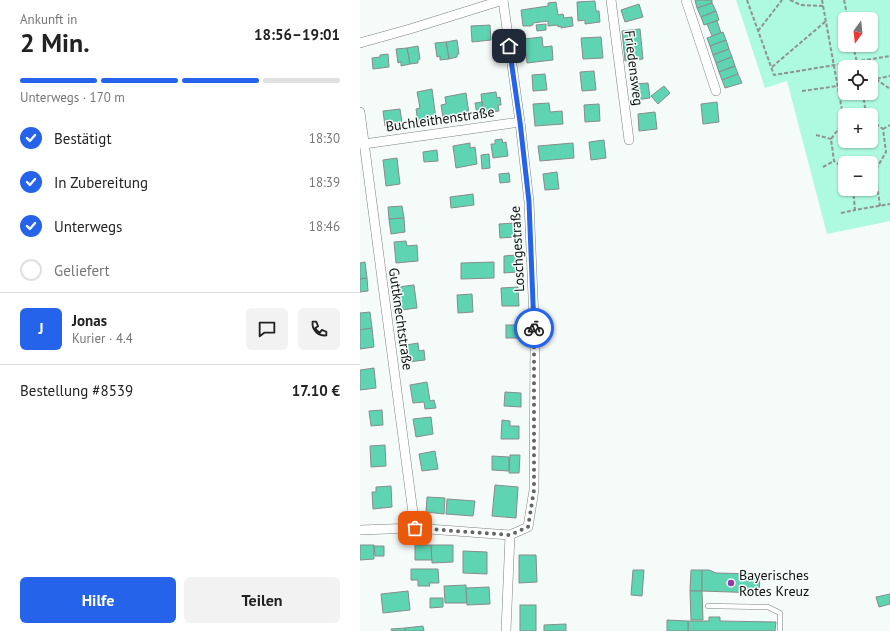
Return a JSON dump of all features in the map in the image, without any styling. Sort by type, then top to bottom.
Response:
[{"type":"street","points":[[360,42],[410,29],[503,0]]},
{"type":"street","name":"Loschgestraße","points":[[503,0],[520,122],[529,202],[535,344],[534,490],[528,527],[510,535]]},
{"type":"street","name":"Friedensweg","points":[[611,0],[629,140]]},
{"type":"street","points":[[686,0],[716,91]]},
{"type":"street","name":"Guttknechtstraße","points":[[360,112],[415,528]]},
{"type":"street","name":"Buchleithenstraße","points":[[364,144],[520,122]]},
{"type":"street","points":[[360,530],[415,528],[510,535],[506,631]]},
{"type":"lane","points":[[708,606],[768,608],[780,613],[780,631]]},
{"type":"path","points":[[747,0],[774,75],[838,64]]},
{"type":"path","points":[[758,31],[782,0]]},
{"type":"path","points":[[790,0],[801,5],[823,6]]},
{"type":"path","points":[[822,0],[841,108]]},
{"type":"path","points":[[844,0],[847,12]]},
{"type":"path","points":[[772,68],[826,22]]},
{"type":"path","points":[[864,60],[890,56]]},
{"type":"path","points":[[878,79],[890,76]]},
{"type":"path","points":[[878,80],[890,89]]},
{"type":"path","points":[[802,92],[837,86]]},
{"type":"path","points":[[878,125],[883,129],[886,152],[878,165]]},
{"type":"path","points":[[883,129],[890,125]]},
{"type":"path","points":[[838,129],[831,139],[834,161],[838,164]]},
{"type":"path","points":[[816,135],[831,139]]},
{"type":"path","points":[[886,152],[890,153]]},
{"type":"path","points":[[824,167],[834,161]]},
{"type":"path","points":[[878,194],[880,206]]},
{"type":"path","points":[[854,196],[855,210]]},
{"type":"path","points":[[841,213],[890,204]]},
{"type":"green space","points":[[736,0],[890,0],[890,221],[827,234],[787,81],[765,88]]},
{"type":"building","points":[[695,0],[712,0],[712,3],[697,8]]},
{"type":"building","points":[[595,1],[596,11],[599,11],[600,22],[585,24],[585,20],[578,21],[577,2]]},
{"type":"building","points":[[556,2],[558,15],[563,14],[564,18],[572,17],[573,26],[561,28],[561,26],[558,27],[558,25],[548,26],[548,21],[533,23],[531,26],[523,26],[521,10],[548,6],[548,3]]},
{"type":"building","points":[[712,3],[716,11],[701,17],[697,8]]},
{"type":"building","points":[[639,4],[643,17],[625,22],[621,10]]},
{"type":"building","points":[[716,11],[719,20],[704,25],[701,17]]},
{"type":"building","points":[[717,21],[721,33],[712,36],[707,24]]},
{"type":"building","points":[[546,24],[546,30],[537,31],[536,25]]},
{"type":"building","points":[[490,25],[491,40],[472,42],[471,26]]},
{"type":"building","points":[[640,29],[643,59],[625,61],[622,31]]},
{"type":"building","points":[[723,32],[726,40],[710,46],[707,38]]},
{"type":"building","points":[[542,37],[543,47],[552,46],[553,60],[527,63],[524,39]]},
{"type":"building","points":[[601,37],[603,58],[583,59],[581,38]]},
{"type":"building","points":[[457,40],[459,54],[457,54],[457,57],[449,59],[446,42]]},
{"type":"building","points":[[726,40],[729,49],[713,55],[710,46]]},
{"type":"building","points":[[446,42],[449,59],[440,60],[440,56],[437,57],[435,43]]},
{"type":"building","points":[[418,46],[420,59],[418,60],[418,63],[410,64],[407,48]]},
{"type":"building","points":[[407,48],[410,64],[401,66],[401,62],[398,63],[396,49]]},
{"type":"building","points":[[729,49],[732,57],[716,63],[713,55]]},
{"type":"building","points":[[388,54],[389,67],[373,69],[372,58]]},
{"type":"building","points":[[732,57],[735,66],[719,72],[716,63]]},
{"type":"building","points":[[735,66],[738,74],[722,80],[719,72]]},
{"type":"building","points":[[594,71],[596,90],[582,91],[580,72]]},
{"type":"building","points":[[545,74],[547,90],[533,91],[532,75]]},
{"type":"building","points":[[738,74],[742,83],[725,88],[722,80]]},
{"type":"building","points":[[648,83],[650,98],[636,100],[634,84]]},
{"type":"building","points":[[664,86],[670,93],[658,104],[651,96]]},
{"type":"building","points":[[432,89],[436,119],[418,122],[416,109],[420,108],[417,92]]},
{"type":"building","points":[[496,92],[497,98],[500,97],[501,105],[498,105],[499,111],[483,113],[481,94]]},
{"type":"building","points":[[466,93],[469,114],[443,118],[441,105],[446,104],[445,97]]},
{"type":"building","points":[[482,102],[483,113],[477,114],[475,103]]},
{"type":"building","points":[[717,102],[719,122],[703,124],[701,104]]},
{"type":"building","points":[[549,103],[550,112],[562,111],[563,124],[535,126],[533,104]]},
{"type":"building","points":[[599,104],[600,121],[585,122],[584,105]]},
{"type":"building","points":[[400,109],[402,123],[385,126],[383,111]]},
{"type":"building","points":[[655,112],[657,129],[639,131],[638,114]]},
{"type":"building","points":[[502,139],[503,143],[506,142],[508,156],[493,158],[491,144],[495,144],[495,140]]},
{"type":"building","points":[[604,140],[606,158],[591,160],[589,142]]},
{"type":"building","points":[[470,143],[470,148],[475,147],[477,164],[456,168],[453,146]]},
{"type":"building","points":[[573,143],[574,158],[540,161],[538,146]]},
{"type":"building","points":[[437,150],[438,161],[424,162],[423,152]]},
{"type":"building","points":[[489,154],[490,168],[482,169],[481,155]]},
{"type":"building","points":[[397,158],[400,184],[386,186],[383,160]]},
{"type":"building","points":[[557,172],[559,189],[545,190],[543,174]]},
{"type":"building","points":[[509,173],[510,182],[500,183],[499,174]]},
{"type":"building","points":[[473,194],[474,205],[451,208],[450,197]]},
{"type":"building","points":[[402,206],[404,218],[389,219],[388,207]]},
{"type":"building","points":[[404,218],[405,232],[391,234],[389,219]]},
{"type":"building","points":[[515,223],[516,237],[500,238],[499,224]]},
{"type":"building","points":[[406,241],[407,246],[417,245],[418,261],[396,263],[394,242]]},
{"type":"building","points":[[516,255],[517,272],[504,273],[504,256]]},
{"type":"building","points":[[365,262],[367,278],[360,279],[360,263]]},
{"type":"building","points":[[494,262],[494,278],[461,279],[461,263]]},
{"type":"building","points":[[367,278],[368,291],[360,292],[360,279]]},
{"type":"building","points":[[414,285],[417,308],[401,310],[398,287]]},
{"type":"building","points":[[518,287],[519,306],[502,306],[501,288]]},
{"type":"building","points":[[472,294],[473,312],[458,313],[457,295]]},
{"type":"building","points":[[370,312],[372,328],[360,330],[360,313]]},
{"type":"building","points":[[506,325],[520,325],[520,338],[506,338]]},
{"type":"building","points":[[372,328],[374,347],[360,349],[360,330]]},
{"type":"building","points":[[418,343],[419,351],[424,350],[425,360],[408,362],[406,345]]},
{"type":"building","points":[[374,368],[376,388],[360,390],[360,370]]},
{"type":"building","points":[[427,382],[430,401],[434,400],[436,408],[425,409],[424,402],[413,403],[410,385]]},
{"type":"building","points":[[505,392],[521,393],[521,407],[504,406]]},
{"type":"building","points":[[382,410],[383,425],[371,426],[369,411]]},
{"type":"building","points":[[431,417],[433,434],[416,437],[413,419]]},
{"type":"building","points":[[502,420],[510,421],[510,426],[519,426],[519,439],[501,439]]},
{"type":"building","points":[[385,445],[386,466],[371,467],[370,446]]},
{"type":"building","points":[[435,451],[438,469],[422,471],[419,454]]},
{"type":"building","points":[[510,455],[520,455],[519,473],[509,473]]},
{"type":"building","points":[[492,456],[509,457],[509,471],[492,470]]},
{"type":"building","points":[[495,485],[518,487],[516,518],[492,516]]},
{"type":"building","points":[[391,486],[392,507],[373,509],[372,492],[376,492],[376,487]]},
{"type":"building","points":[[427,497],[445,498],[444,514],[426,512]]},
{"type":"building","points":[[447,499],[475,501],[473,516],[446,514]]},
{"type":"building","points":[[360,545],[374,545],[374,559],[360,560]]},
{"type":"building","points":[[415,545],[431,545],[432,560],[415,560]]},
{"type":"building","points":[[431,545],[453,545],[453,562],[432,563]]},
{"type":"building","points":[[374,546],[384,546],[384,556],[375,556]]},
{"type":"building","points":[[463,551],[487,552],[487,574],[463,573]]},
{"type":"building","points":[[519,555],[536,555],[537,582],[519,583]]},
{"type":"building","points":[[411,569],[438,569],[439,583],[429,583],[430,586],[418,586],[418,580],[411,580]]},
{"type":"building","points":[[633,570],[644,570],[642,596],[631,595]]},
{"type":"building","name":"Bayerisches Rotes Kreuz","points":[[691,570],[702,570],[702,591],[690,591]]},
{"type":"building","name":"Bayerisches Rotes Kreuz","points":[[702,570],[709,570],[716,573],[760,574],[759,593],[702,591]]},
{"type":"building","points":[[466,585],[467,603],[445,603],[444,586]]},
{"type":"building","points":[[489,587],[490,604],[467,605],[466,588]]},
{"type":"building","points":[[408,591],[410,610],[383,613],[381,594]]},
{"type":"building","name":"Bayerisches Rotes Kreuz","points":[[690,591],[702,591],[703,620],[691,620]]},
{"type":"building","points":[[890,594],[890,604],[879,607],[876,597]]},
{"type":"building","points":[[430,598],[443,598],[443,607],[430,608]]},
{"type":"building","points":[[520,605],[536,605],[536,631],[520,631]]},
{"type":"building","points":[[709,617],[720,617],[720,621],[776,622],[775,631],[688,631],[688,621],[709,621]]},
{"type":"building","points":[[667,620],[688,621],[688,631],[667,631]]},
{"type":"building","points":[[566,624],[566,631],[544,631],[544,625]]},
{"type":"building","points":[[423,626],[424,631],[405,631],[405,628]]},
{"type":"building","points":[[405,628],[405,631],[392,631],[391,629]]},
{"type":"way so far","points":[[415,528],[510,535],[528,527],[534,490],[534,328]]},
{"type":"place","name":"Bayerisches Rotes Kreuz","points":[[731,583]]},
{"type":"route","points":[[509,46],[520,122],[529,202],[534,328]]}]
